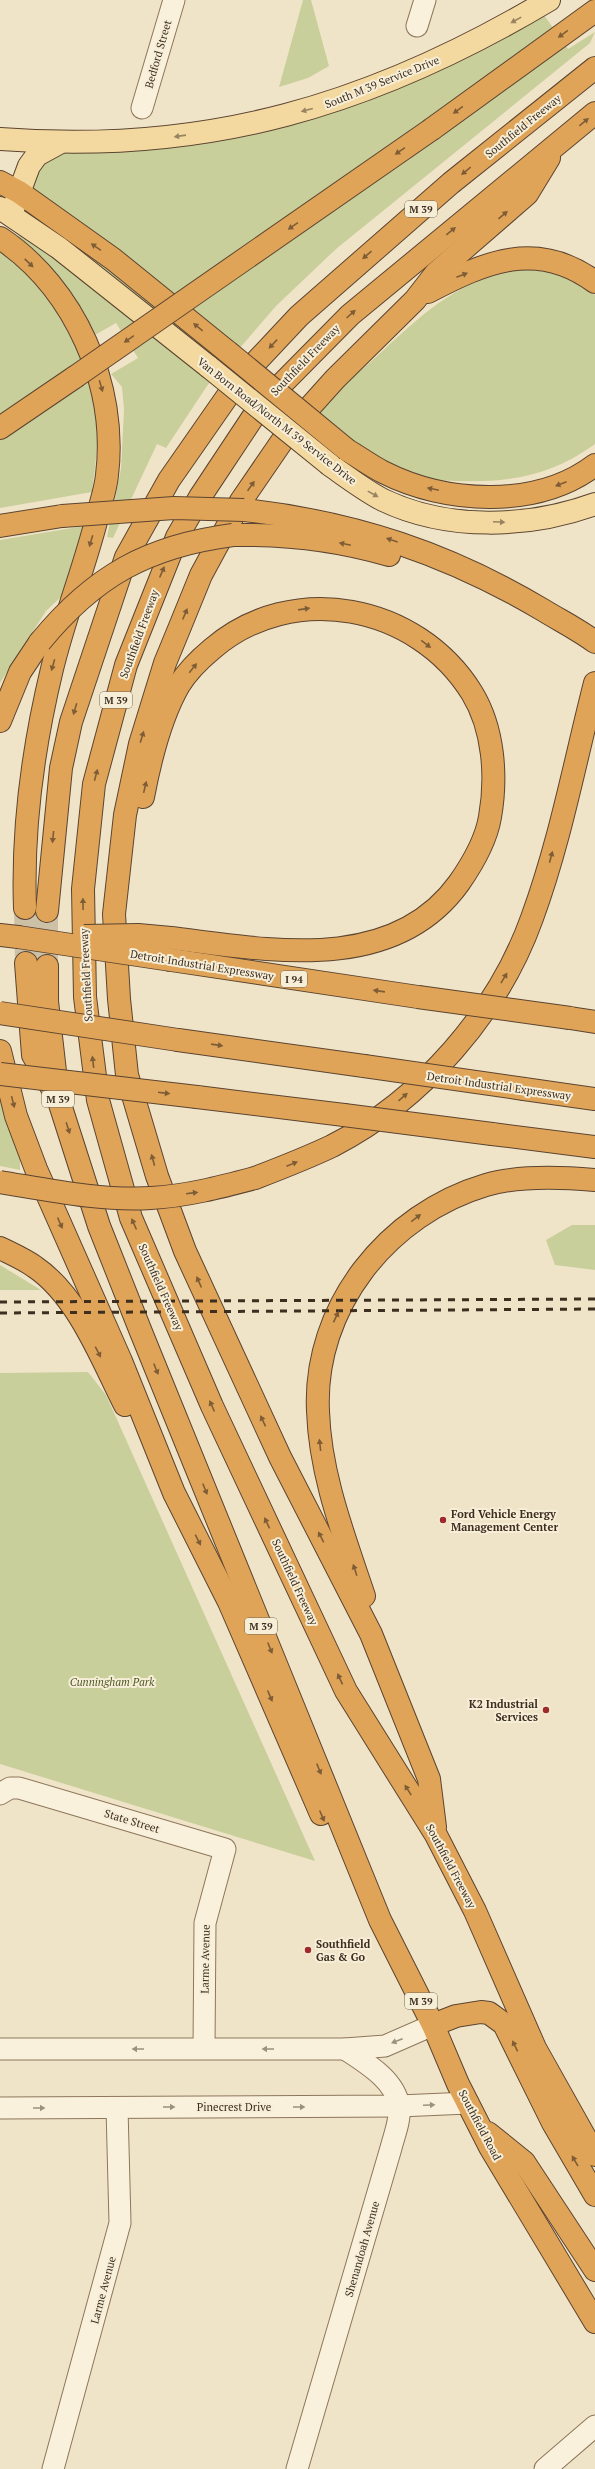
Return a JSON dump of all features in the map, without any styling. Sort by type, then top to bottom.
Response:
[{"type":"highway","points":[[0,428],[432,129],[595,11]]},
{"type":"highway","name":"Southfield Freeway","points":[[47,911],[58,795],[71,722],[126,557],[169,480],[238,381],[299,316],[451,183],[595,68]]},
{"type":"highway","name":"Southfield Freeway","points":[[595,113],[350,315],[262,405],[200,497],[177,537],[126,665],[94,784],[83,889],[85,997],[98,1100],[131,1218],[212,1406],[346,1691],[436,1835],[487,1938],[536,2048],[595,2155]]},
{"type":"highway","points":[[436,1835],[429,1779],[371,1634],[280,1457],[191,1264],[157,1176],[138,1107],[127,1075],[119,999],[114,914],[124,822],[132,777],[165,663],[202,575],[241,501],[291,428],[335,379],[415,300],[436,273],[527,194],[558,143]]},
{"type":"highway","points":[[10,187],[113,259],[347,450],[383,472],[416,485],[474,496],[515,495],[550,489],[583,474],[595,465]]},
{"type":"highway","points":[[0,238],[42,276],[70,310],[89,347],[102,390],[109,439],[107,476],[94,533],[52,667],[38,732],[27,816],[23,862],[25,908]]},
{"type":"highway","points":[[415,300],[454,278],[496,262],[518,257],[538,257],[562,264],[595,282]]},
{"type":"highway","points":[[0,441],[40,401]]},
{"type":"highway","points":[[0,526],[62,516],[174,508],[244,510],[286,516],[382,537],[441,557],[515,592],[591,639]]},
{"type":"highway","points":[[0,721],[20,672],[40,642],[63,613],[95,585],[129,565],[162,550],[209,538],[233,535],[270,534],[327,540],[376,551],[438,569],[541,609]]},
{"type":"highway","points":[[9,936],[138,935],[263,950],[316,951],[354,946],[396,935],[429,914],[449,896],[473,864],[488,829],[495,791],[493,755],[485,725],[473,694],[451,666],[425,643],[385,620],[351,610],[312,608],[281,612],[250,622],[224,638],[202,657],[179,685],[161,728],[144,787],[128,881],[126,918],[128,1002],[138,1107]]},
{"type":"highway","points":[[0,1182],[111,1198],[150,1198],[204,1192],[255,1178],[333,1145],[388,1109],[450,1055],[482,1015],[512,966],[532,918],[551,859],[595,683]]},
{"type":"highway","name":"Detroit Industrial Expressway","points":[[9,936],[595,1022]]},
{"type":"highway","points":[[26,963],[33,1055],[58,1098]]},
{"type":"highway","name":"M 39","points":[[47,966],[47,1001],[58,1098],[98,1226],[380,1920]]},
{"type":"highway","name":"Detroit Industrial Expressway","points":[[0,1013],[178,1040],[595,1099]]},
{"type":"highway","points":[[0,1051],[16,1116],[36,1169],[121,1361],[174,1493],[229,1602],[357,1898],[380,1920]]},
{"type":"highway","points":[[0,1074],[595,1147]]},
{"type":"highway","points":[[371,1634],[372,1621],[332,1497],[321,1450],[318,1410],[319,1380],[333,1322],[352,1284],[370,1259],[396,1233],[426,1211],[457,1195],[488,1185],[522,1180],[595,1180]]},
{"type":"highway","points":[[0,1248],[36,1267],[65,1297],[84,1325],[165,1482],[174,1493]]},
{"type":"highway","name":"Southfield Road","points":[[380,1920],[480,2127],[576,2293],[595,2322]]},
{"type":"highway","points":[[432,2025],[456,2016],[481,2012],[489,2012],[504,2024],[553,2123],[595,2195]]},
{"type":"highway","points":[[480,2127],[524,2162],[595,2270]]},
{"type":"main road","name":"South M 39 Service Drive","points":[[0,139],[59,144],[131,140],[200,133],[245,125],[320,106],[356,94],[443,57],[550,0]]},
{"type":"main road","points":[[6,212],[10,187],[37,155],[59,144]]},
{"type":"main road","name":"Van Born Road/North M 39 Service Drive","points":[[6,212],[59,248],[356,485],[384,500],[411,510],[439,517],[506,522],[571,512],[595,504]]},
{"type":"street","name":"Bedford Street","points":[[142,108],[174,0]]},
{"type":"street","points":[[417,26],[425,0]]},
{"type":"street","name":"State Street","points":[[0,1794],[10,1788],[19,1788],[225,1849]]},
{"type":"street","name":"Larme Avenue","points":[[204,2048],[205,1923],[225,1849]]},
{"type":"street","points":[[0,2049],[345,2049],[385,2046],[432,2025]]},
{"type":"street","points":[[345,2049],[380,2075],[395,2094],[399,2106]]},
{"type":"street","name":"Pinecrest Drive","points":[[0,2108],[399,2106],[468,2103]]},
{"type":"street","name":"Shenandoah Avenue","points":[[297,2469],[391,2148],[399,2106]]},
{"type":"street","name":"Larme Avenue","points":[[53,2469],[120,2223],[117,2108]]},
{"type":"street","points":[[545,2469],[595,2426]]},
{"type":"green space","points":[[303,0],[311,0],[329,66],[308,78],[279,87]]},
{"type":"green space","points":[[544,15],[568,49],[595,32],[590,43],[336,249],[276,306],[207,386],[166,448],[157,444],[113,538],[107,537],[121,469],[124,410],[122,387],[111,374],[138,358],[116,323],[95,335],[75,299],[16,240],[39,200],[30,189],[41,165],[63,153],[343,108],[398,89],[469,57]]},
{"type":"green space","points":[[0,252],[31,278],[51,300],[68,328],[88,372],[96,398],[98,425],[92,492],[0,508]]},
{"type":"green space","points":[[520,269],[559,273],[595,295],[595,444],[562,464],[529,475],[511,479],[493,481],[455,481],[432,479],[410,474],[373,455],[320,414],[336,393],[347,382],[425,313],[459,290],[478,281],[498,274]]},
{"type":"green space","points":[[84,526],[63,595],[46,611],[0,683],[0,540]]},
{"type":"green space","points":[[0,1098],[20,1154],[20,1170],[0,1166]]},
{"type":"green space","points":[[572,1225],[595,1225],[595,1270],[555,1265],[546,1240]]},
{"type":"green space","points":[[0,1265],[41,1290],[0,1290]]},
{"type":"green space","name":"Cunningham Park","points":[[88,1372],[106,1395],[315,1861],[0,1764],[0,1373]]},
{"type":"tunnel","points":[[25,908],[26,963]]},
{"type":"tunnel","points":[[47,911],[47,966]]},
{"type":"railway","points":[[0,1302],[595,1299]]},
{"type":"railway","points":[[0,1313],[595,1309]]},
{"type":"place","name":"Ford Vehicle Energy Management Center","points":[[443,1520]]},
{"type":"place","name":"K2 Industrial Services","points":[[546,1710]]},
{"type":"place","name":"Southfield Gas & Go","points":[[308,1950]]}]
